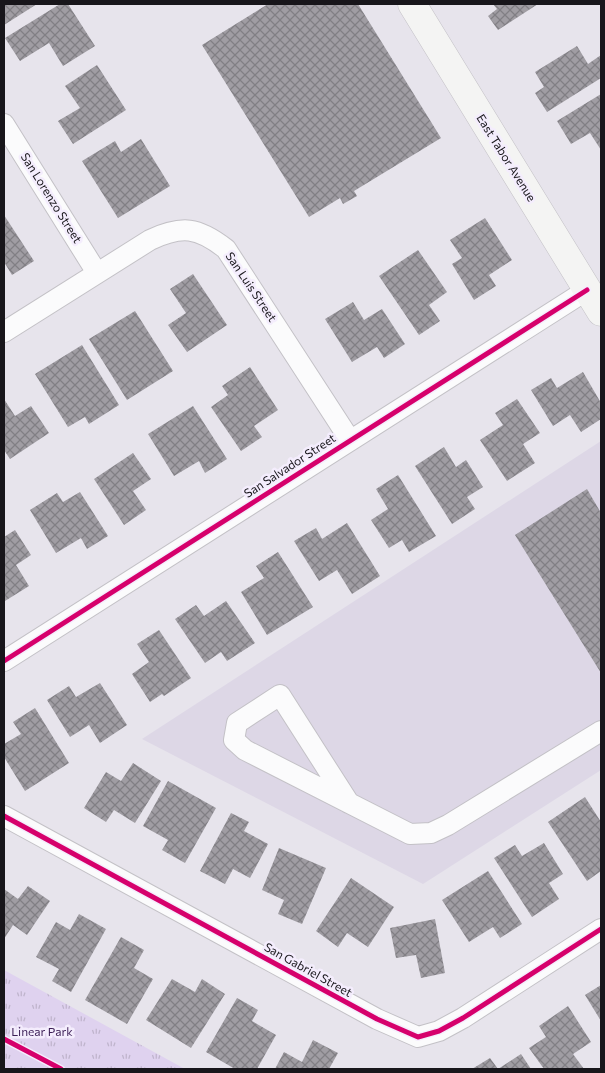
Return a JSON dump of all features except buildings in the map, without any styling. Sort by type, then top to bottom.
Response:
[{"type":"main road","name":"East Tabor Avenue","points":[[412,4],[594,301]]},
{"type":"street","name":"San Lorenzo Street","points":[[4,124],[97,272]]},
{"type":"street","name":"San Luis Street","points":[[4,332],[97,272],[170,231],[189,230],[208,235],[226,249],[350,440]]},
{"type":"street","name":"San Salvador Street","points":[[4,661],[350,440],[594,301]]},
{"type":"street","points":[[349,803],[280,695],[237,723],[234,740],[245,750],[349,803],[410,834],[431,833],[601,730]]},
{"type":"street","name":"San Gabriel Street","points":[[4,816],[377,1019],[418,1037],[440,1031],[463,1018],[601,929]]},
{"type":"shaded area","points":[[601,441],[601,770],[423,884],[142,739]]},
{"type":"green space","name":"Linear Park","points":[[4,970],[185,1069],[4,1069]]},
{"type":"cycle path","points":[[4,661],[587,290]]},
{"type":"cycle path","points":[[4,816],[377,1019],[418,1037],[439,1031],[463,1018],[601,929]]},
{"type":"cycle path","points":[[4,1039],[61,1069]]}]
